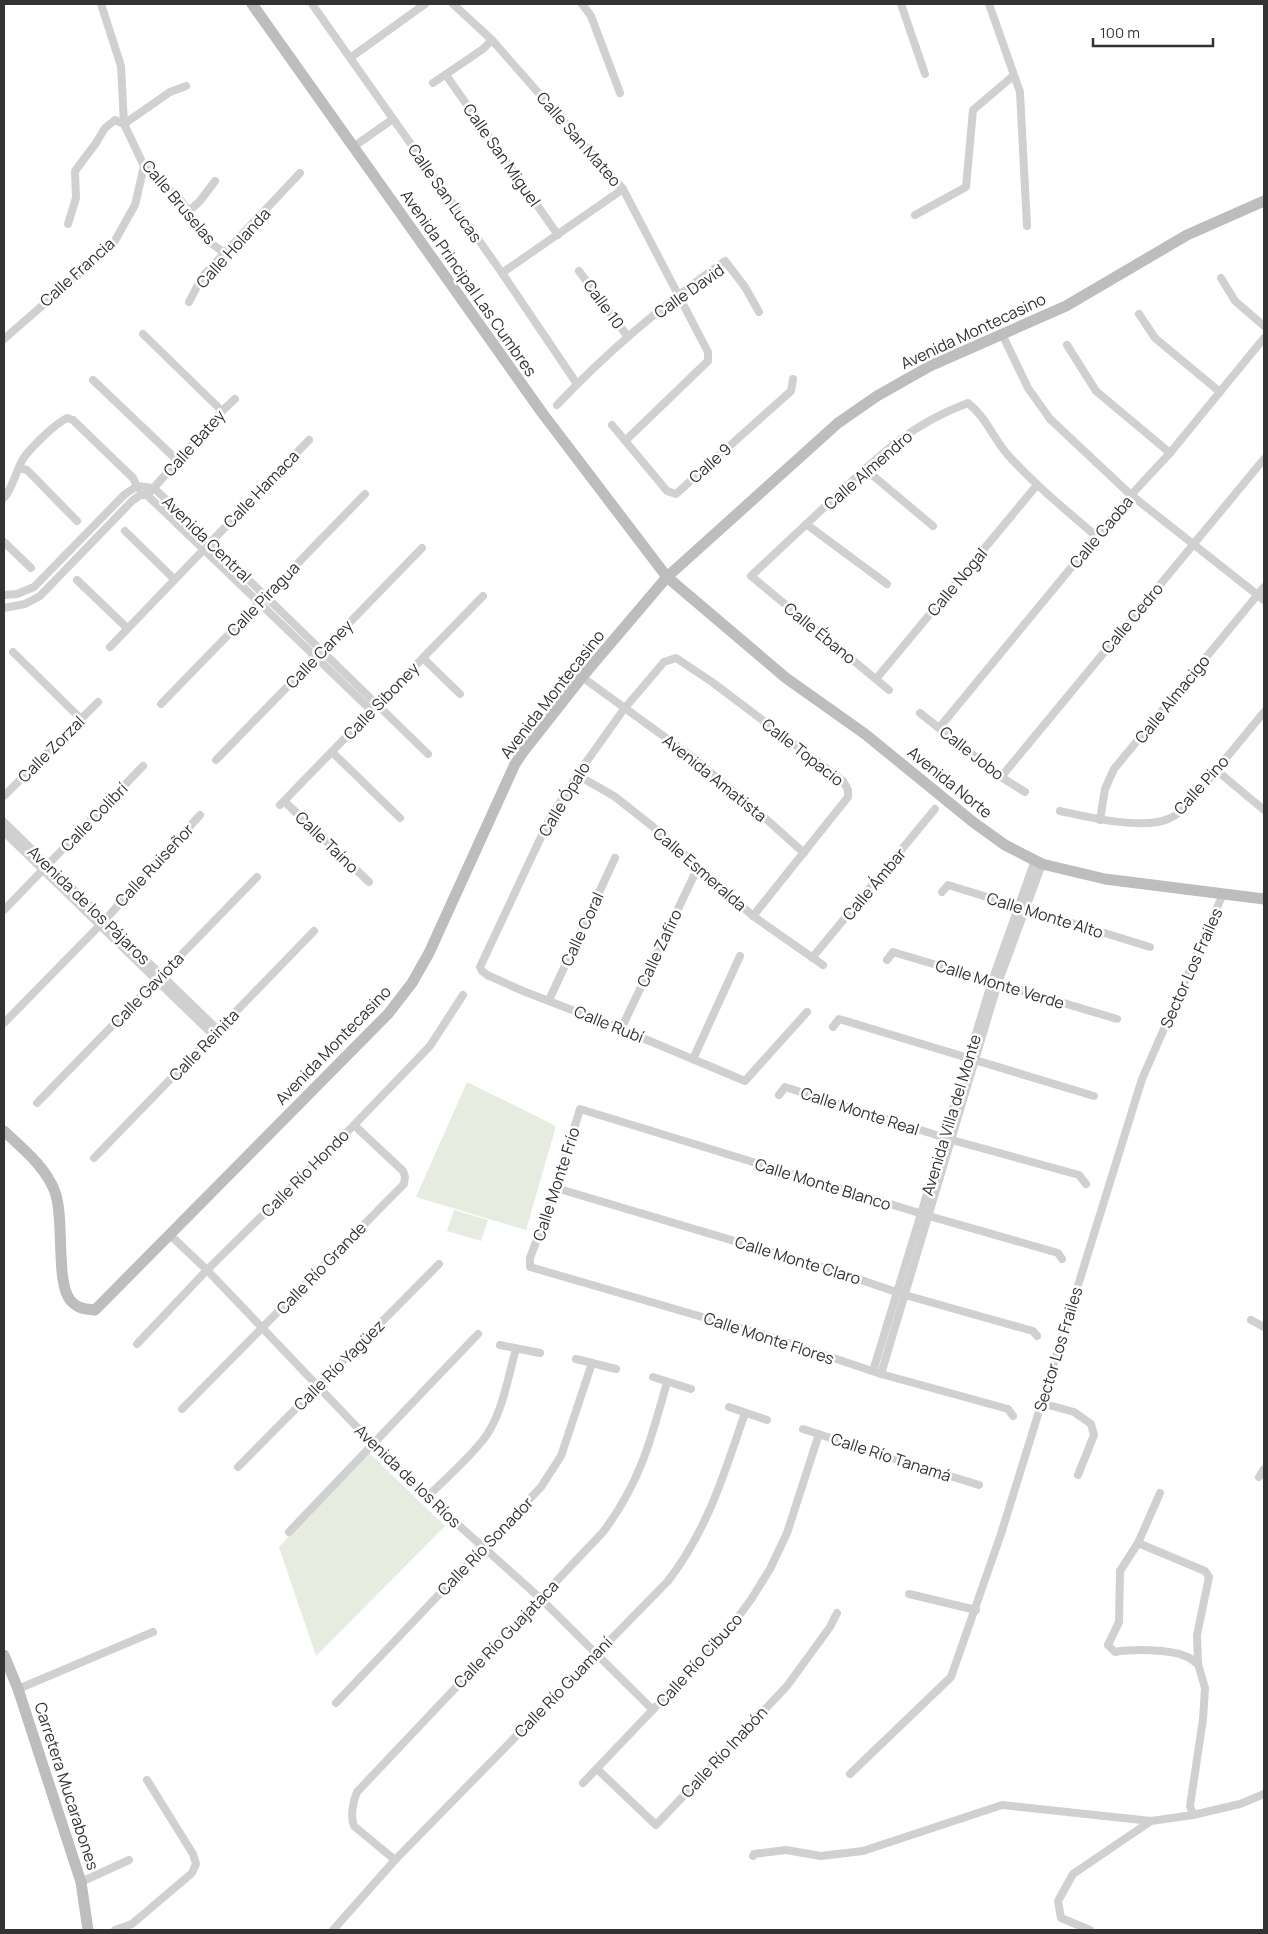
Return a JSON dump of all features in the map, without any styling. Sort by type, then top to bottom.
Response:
[{"type":"street","name":"Calle Bruselas","points":[[101,4],[121,66],[124,124],[144,166],[182,202],[212,244],[225,253]]},
{"type":"street","name":"Avenida Principal Las Cumbres","points":[[252,4],[543,414],[667,577]]},
{"type":"street","name":"Calle San Lucas","points":[[312,4],[502,273],[576,384]]},
{"type":"street","points":[[350,58],[425,4]]},
{"type":"street","name":"Calle San Mateo","points":[[454,4],[492,40],[623,189],[708,352],[708,361],[625,441]]},
{"type":"street","points":[[582,4],[591,16],[620,93]]},
{"type":"street","points":[[901,4],[924,74]]},
{"type":"street","points":[[989,4],[1020,92],[1027,226]]},
{"type":"street","points":[[433,83],[483,49],[492,40]]},
{"type":"street","name":"Calle San Miguel","points":[[446,75],[558,235]]},
{"type":"street","points":[[915,215],[966,187],[973,110],[1013,76]]},
{"type":"street","points":[[68,224],[76,198],[75,171],[96,143],[104,128],[115,120],[124,124],[170,92],[186,86]]},
{"type":"street","points":[[353,147],[393,119]]},
{"type":"street","name":"Calle Francia","points":[[4,340],[113,244],[135,205],[144,166]]},
{"type":"street","name":"Calle Holanda","points":[[189,302],[202,278],[300,173]]},
{"type":"street","points":[[188,212],[200,201],[215,181]]},
{"type":"street","points":[[502,273],[623,189]]},
{"type":"street","name":"Avenida Montecasino","points":[[4,1131],[34,1159],[48,1177],[55,1193],[61,1232],[64,1284],[70,1300],[82,1309],[95,1310],[388,1014],[412,983],[429,954],[515,764],[582,677],[667,577],[838,424],[877,396],[930,366],[1066,306],[1188,235],[1264,201]]},
{"type":"street","name":"Calle David","points":[[557,405],[576,384],[677,294],[725,261],[745,287],[760,312]]},
{"type":"street","name":"Calle 10","points":[[579,271],[628,337]]},
{"type":"street","points":[[1221,278],[1235,301],[1264,326]]},
{"type":"street","points":[[1139,314],[1155,338],[1220,392]]},
{"type":"street","points":[[143,334],[222,411]]},
{"type":"street","points":[[1002,334],[1028,388],[1050,419],[1131,495],[1261,597]]},
{"type":"street","name":"Calle Caoba","points":[[939,728],[1131,495],[1170,453],[1264,338]]},
{"type":"street","points":[[1067,345],[1096,391],[1170,453]]},
{"type":"street","name":"Calle 9","points":[[625,441],[667,491],[676,494],[790,391],[794,379]]},
{"type":"street","points":[[93,380],[178,461]]},
{"type":"street","name":"Calle Batey","points":[[144,495],[154,488],[222,411],[235,399]]},
{"type":"street","name":"Calle Almendro","points":[[751,576],[864,469],[904,435],[940,414],[968,403],[979,412],[1007,453],[1036,485],[1096,537]]},
{"type":"street","points":[[4,498],[12,486],[24,458],[58,422],[67,418],[73,420],[133,478],[144,495]]},
{"type":"street","points":[[612,425],[625,441]]},
{"type":"street","name":"Calle Hamaca","points":[[110,647],[309,440]]},
{"type":"street","name":"Calle Cedro","points":[[1001,777],[1264,459]]},
{"type":"street","points":[[19,468],[27,470],[77,522]]},
{"type":"street","points":[[864,469],[933,526]]},
{"type":"street","name":"Calle Nogal","points":[[876,679],[1036,485]]},
{"type":"street","points":[[4,595],[17,594],[34,587],[124,495],[137,486]]},
{"type":"street","name":"Avenida Central","points":[[137,486],[154,488],[374,708],[428,754]]},
{"type":"street","name":"Calle Piragua","points":[[161,704],[365,494]]},
{"type":"street","name":"Avenida Central","points":[[4,608],[25,604],[40,596],[132,501],[144,495],[263,599]]},
{"type":"street","points":[[806,524],[887,584]]},
{"type":"street","points":[[125,532],[174,579]]},
{"type":"street","points":[[4,542],[31,568]]},
{"type":"street","points":[[78,543],[86,550]]},
{"type":"street","name":"Calle Caney","points":[[216,760],[422,548]]},
{"type":"street","points":[[62,559],[71,566]]},
{"type":"street","name":"Calle Ébano","points":[[751,576],[890,690]]},
{"type":"street","name":"Avenida Norte","points":[[667,577],[786,678],[865,734],[979,827],[1005,845],[1039,862],[1105,879],[1264,899]]},
{"type":"street","points":[[77,580],[127,628]]},
{"type":"street","name":"Calle Almacigo","points":[[1100,820],[1105,789],[1114,770],[1261,597],[1264,587]]},
{"type":"street","name":"Calle Siboney","points":[[282,803],[483,596]]},
{"type":"street","points":[[13,652],[81,719]]},
{"type":"street","points":[[422,658],[460,694]]},
{"type":"street","name":"Calle Ópalo","points":[[481,962],[549,820],[577,775],[624,709],[664,662],[676,658]]},
{"type":"street","name":"Calle Topacio","points":[[676,658],[741,703],[847,785],[848,797],[753,916]]},
{"type":"street","name":"Avenida Amatista","points":[[582,677],[698,762],[804,853]]},
{"type":"street","name":"Calle Zorzal","points":[[4,796],[98,702]]},
{"type":"street","name":"Calle Pino","points":[[1060,811],[1100,820],[1155,823],[1170,819],[1184,808],[1264,712]]},
{"type":"street","name":"Calle Jobo","points":[[920,713],[1001,777],[1024,792]]},
{"type":"street","points":[[332,752],[400,818]]},
{"type":"street","name":"Calle Colibrí","points":[[4,910],[143,766]]},
{"type":"street","points":[[1216,770],[1264,810]]},
{"type":"street","name":"Calle Esmeralda","points":[[577,775],[614,796],[652,826],[753,916],[823,965]]},
{"type":"street","name":"Calle Taíno","points":[[282,803],[369,882]]},
{"type":"street","name":"Calle Ámbar","points":[[812,958],[936,809]]},
{"type":"street","name":"Calle Ruiseñor","points":[[4,1023],[102,922],[200,815]]},
{"type":"street","name":"Avenida de los Pájaros","points":[[4,822],[45,867]]},
{"type":"street","name":"Avenida de los Pájaros","points":[[4,832],[45,867],[216,1033]]},
{"type":"street","name":"Calle Coral","points":[[549,1000],[615,858]]},
{"type":"street","name":"Avenida Villa del Monte","points":[[881,1374],[952,1140],[972,1059],[995,982],[1039,862]]},
{"type":"street","name":"Calle Zafiro","points":[[621,1029],[698,867]]},
{"type":"street","name":"Calle Gaviota","points":[[37,1104],[257,877]]},
{"type":"street","name":"Calle Monte Alto","points":[[942,892],[948,885],[1150,947]]},
{"type":"street","name":"Sector Los Frailes","points":[[850,1774],[952,1677],[976,1610],[1142,1079],[1223,894]]},
{"type":"street","name":"Calle Reinita","points":[[94,1158],[314,931]]},
{"type":"street","name":"Calle Monte Verde","points":[[887,960],[893,952],[1117,1019]]},
{"type":"street","points":[[693,1059],[740,956]]},
{"type":"street","name":"Calle Rubí","points":[[481,962],[480,967],[487,975],[746,1081],[807,1012]]},
{"type":"street","name":"Calle Río Hondo","points":[[137,1344],[207,1270],[354,1125],[430,1046],[463,995]]},
{"type":"street","points":[[833,1027],[839,1019],[1094,1096]]},
{"type":"street","name":"Avenida Villa del Monte","points":[[873,1371],[943,1138],[972,1059]]},
{"type":"street","name":"Calle Monte Real","points":[[779,1095],[785,1087],[943,1138],[1079,1175],[1086,1184]]},
{"type":"street","name":"Calle Monte Frío","points":[[530,1258],[556,1188],[580,1109]]},
{"type":"street","name":"Calle Monte Blanco","points":[[580,1109],[920,1214],[1058,1252],[1062,1259]]},
{"type":"street","name":"Calle Río Grande","points":[[182,1409],[404,1184],[405,1177],[403,1171],[354,1125]]},
{"type":"street","name":"Calle Monte Claro","points":[[556,1188],[829,1269],[905,1295],[1034,1331],[1037,1336]]},
{"type":"street","name":"Avenida de los Ríos","points":[[170,1235],[207,1270],[372,1443],[427,1497],[540,1598],[654,1710]]},
{"type":"street","name":"Calle Monte Flores","points":[[530,1258],[530,1266],[768,1336],[881,1374],[1008,1409],[1013,1416]]},
{"type":"street","name":"Calle Río Yagüez","points":[[238,1467],[439,1264]]},
{"type":"street","points":[[1251,1320],[1264,1327]]},
{"type":"street","points":[[289,1532],[478,1334]]},
{"type":"street","points":[[500,1345],[540,1353]]},
{"type":"street","points":[[427,1497],[487,1435],[498,1413],[516,1349]]},
{"type":"street","points":[[576,1359],[616,1369]]},
{"type":"street","name":"Calle Río Sonador","points":[[336,1703],[541,1487],[562,1456],[592,1363]]},
{"type":"street","points":[[653,1377],[691,1389]]},
{"type":"street","name":"Calle Río Guajataca","points":[[395,1860],[354,1826],[352,1816],[357,1792],[584,1553],[620,1508],[638,1474],[650,1444],[667,1382]]},
{"type":"street","points":[[1041,1403],[1074,1412],[1091,1424],[1094,1435],[1078,1475]]},
{"type":"street","points":[[729,1407],[767,1420]]},
{"type":"street","name":"Calle Río Guamaní","points":[[333,1930],[395,1860],[596,1653],[656,1594],[683,1562],[698,1536],[719,1491],[745,1413]]},
{"type":"street","name":"Calle Río Tanamá","points":[[803,1429],[900,1462],[979,1485]]},
{"type":"street","name":"Calle Río Cibuco","points":[[583,1783],[728,1631],[752,1598],[770,1569],[787,1533],[819,1434]]},
{"type":"street","points":[[1259,1477],[1264,1469]]},
{"type":"street","points":[[1160,1493],[1138,1543],[1120,1571],[1119,1622],[1108,1645],[1115,1652],[1155,1650],[1185,1655],[1198,1664]]},
{"type":"street","points":[[1138,1543],[1205,1571],[1209,1577],[1197,1635],[1198,1664],[1205,1688],[1203,1719],[1190,1806],[1193,1815]]},
{"type":"street","points":[[908,1594],[976,1610]]},
{"type":"street","name":"Calle Río Inabón","points":[[597,1769],[656,1825],[787,1686],[830,1627],[837,1613]]},
{"type":"street","points":[[18,1690],[153,1632]]},
{"type":"street","name":"Carretera Mucarabones","points":[[4,1654],[18,1690],[81,1882],[88,1930]]},
{"type":"street","points":[[115,1930],[132,1924],[192,1873],[196,1864],[193,1854],[147,1780]]},
{"type":"street","points":[[753,1856],[754,1854],[786,1850],[821,1856],[863,1851],[1002,1806],[1151,1821],[1193,1815],[1240,1804],[1264,1794]]},
{"type":"street","points":[[1090,1930],[1061,1918],[1058,1901],[1073,1874],[1151,1821]]},
{"type":"street","points":[[81,1882],[129,1860]]},
{"type":"shaded area","points":[[467,1082],[556,1126],[526,1230],[416,1197]]},
{"type":"shaded area","points":[[454,1210],[488,1220],[481,1241],[447,1231]]},
{"type":"shaded area","points":[[368,1452],[445,1526],[316,1656],[279,1547]]}]
